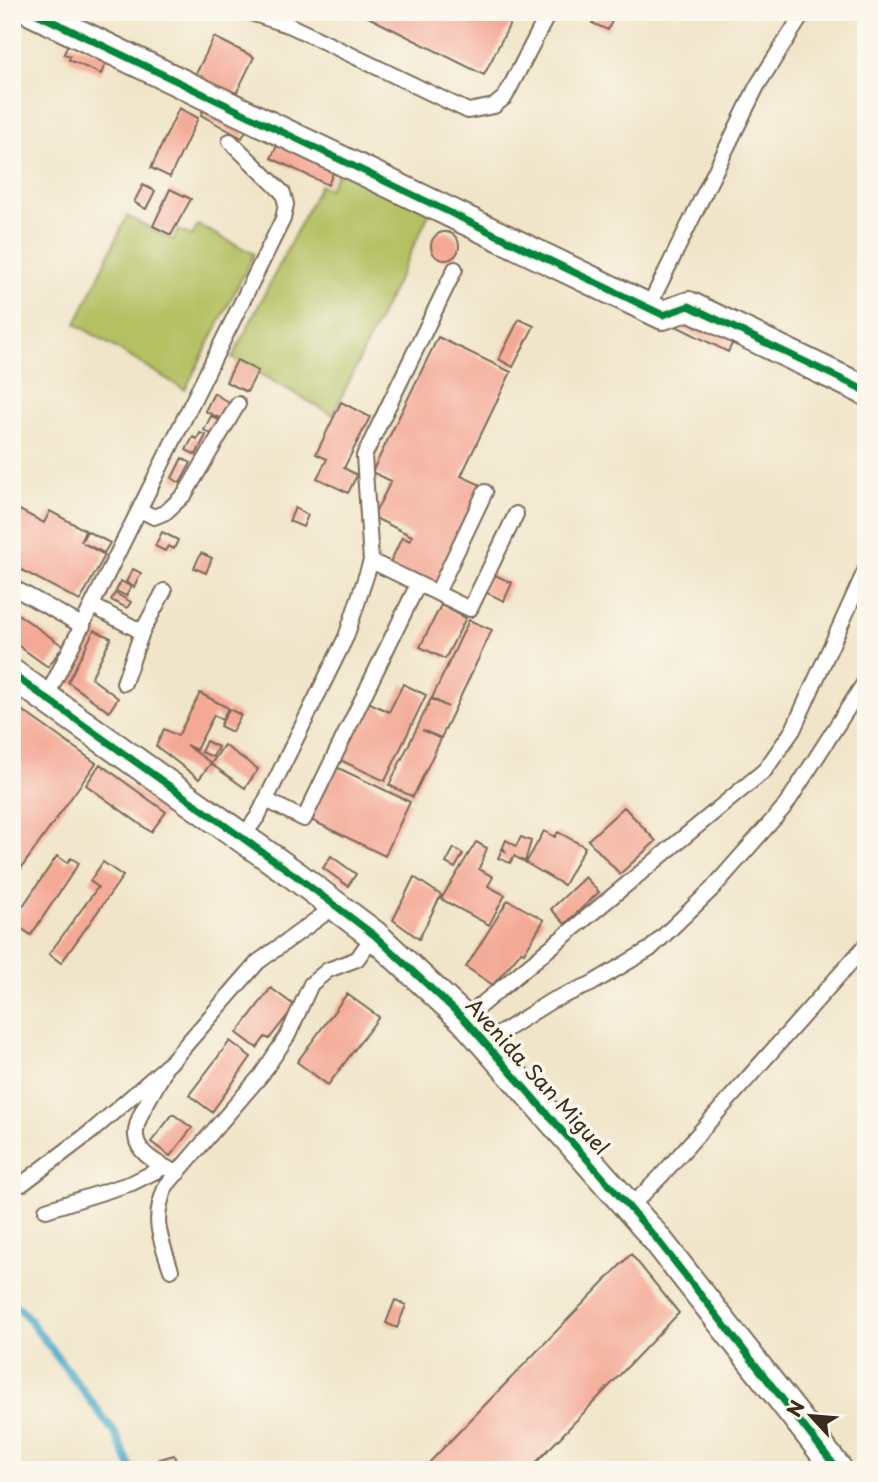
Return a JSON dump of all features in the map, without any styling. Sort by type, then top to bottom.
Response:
[{"type":"street","points":[[33,12],[663,315],[689,306],[866,391]]},
{"type":"street","name":"Avenida San Miguel","points":[[12,674],[374,935],[464,1019],[629,1208],[838,1470]]},
{"type":"lane","points":[[248,12],[290,26],[468,111],[482,110],[505,97],[549,12]]},
{"type":"lane","points":[[648,308],[757,86],[804,12]]},
{"type":"lane","points":[[46,698],[285,212],[283,193],[230,141]]},
{"type":"lane","points":[[242,838],[266,800],[346,636],[371,561],[364,456],[455,270]]},
{"type":"lane","points":[[140,510],[154,517],[177,505],[238,404]]},
{"type":"lane","points":[[437,593],[485,492]]},
{"type":"lane","points":[[371,561],[470,609],[516,514]]},
{"type":"lane","points":[[464,1019],[765,770],[793,730],[866,569]]},
{"type":"lane","points":[[266,800],[304,819],[418,584]]},
{"type":"lane","points":[[12,587],[83,626]]},
{"type":"lane","points":[[124,683],[142,632],[164,591]]},
{"type":"lane","points":[[93,606],[142,632]]},
{"type":"lane","points":[[485,1043],[551,1001],[591,984],[650,949],[712,889],[786,806],[866,680]]},
{"type":"lane","points":[[22,1184],[92,1131],[170,1063],[258,962],[327,912],[333,904]]},
{"type":"lane","points":[[171,1270],[156,1225],[158,1205],[171,1170],[262,1074],[288,1035],[311,984],[328,970],[357,959],[374,935]]},
{"type":"lane","points":[[629,1208],[661,1176],[866,945]]},
{"type":"lane","points":[[170,1063],[136,1124],[135,1140],[144,1154],[171,1170]]},
{"type":"lane","points":[[46,1210],[171,1170]]},
{"type":"green space","points":[[341,167],[431,210],[333,415],[232,358],[320,185],[329,189]]},
{"type":"green space","points":[[127,216],[173,240],[178,230],[192,236],[198,225],[254,254],[185,390],[76,324]]},
{"type":"building","points":[[358,12],[516,12],[484,75]]},
{"type":"building","points":[[597,12],[616,12],[608,30],[592,23]]},
{"type":"building","points":[[214,37],[254,57],[232,102],[192,82]]},
{"type":"building","points":[[68,44],[109,55],[101,74],[69,60],[70,56],[64,54]]},
{"type":"building","points":[[207,102],[250,123],[242,138],[201,115]]},
{"type":"building","points":[[179,108],[198,118],[170,177],[151,168]]},
{"type":"building","points":[[281,137],[334,171],[328,185],[271,158]]},
{"type":"building","points":[[143,185],[155,191],[146,209],[134,202]]},
{"type":"building","points":[[170,189],[191,199],[171,235],[153,226]]},
{"type":"building","points":[[445,232],[455,236],[459,246],[455,256],[445,260],[435,256],[431,246],[435,236]]},
{"type":"building","points":[[679,315],[736,336],[728,352],[674,325]]},
{"type":"building","points":[[519,319],[534,326],[513,367],[499,359]]},
{"type":"building","points":[[438,337],[511,372],[461,476],[483,486],[434,587],[389,565],[402,537],[410,541],[412,536],[373,517],[391,481],[372,472]]},
{"type":"building","points":[[237,360],[258,371],[247,392],[226,382]]},
{"type":"building","points":[[214,393],[229,403],[221,419],[205,411]]},
{"type":"building","points":[[341,402],[370,417],[344,468],[357,475],[348,493],[317,478],[327,459],[316,454]]},
{"type":"building","points":[[211,416],[221,421],[213,435],[204,430]]},
{"type":"building","points":[[200,433],[206,435],[196,455],[186,450],[193,437],[197,439]]},
{"type":"building","points":[[182,458],[191,463],[180,483],[172,478]]},
{"type":"building","points":[[12,506],[44,523],[50,511],[85,530],[81,542],[87,531],[110,543],[104,553],[83,543],[105,555],[80,601],[12,565]]},
{"type":"building","points":[[295,508],[308,515],[303,527],[289,521]]},
{"type":"building","points":[[162,532],[178,540],[174,549],[168,546],[165,551],[155,546]]},
{"type":"building","points":[[201,553],[212,558],[206,573],[194,568]]},
{"type":"building","points":[[133,569],[141,573],[134,587],[126,582]]},
{"type":"building","points":[[491,573],[512,583],[504,601],[483,591]]},
{"type":"building","points":[[121,581],[131,587],[126,596],[116,591]]},
{"type":"building","points":[[115,593],[131,602],[127,608],[111,600]]},
{"type":"building","points":[[441,605],[466,618],[445,659],[420,647]]},
{"type":"building","points":[[12,610],[63,646],[48,667],[12,641]]},
{"type":"building","points":[[469,620],[492,630],[441,738],[422,730],[441,739],[413,797],[389,785],[431,699],[448,707],[432,698]]},
{"type":"building","points":[[94,630],[111,638],[91,678],[118,698],[109,712],[68,682]]},
{"type":"building","points":[[403,684],[426,695],[385,781],[338,759],[366,701],[389,712]]},
{"type":"building","points":[[200,693],[228,708],[222,720],[214,715],[196,750],[186,745],[211,763],[199,779],[156,746],[164,729],[178,736]]},
{"type":"building","points":[[12,703],[96,763],[12,881]]},
{"type":"building","points":[[229,709],[241,715],[232,732],[220,726]]},
{"type":"building","points":[[206,741],[218,747],[213,757],[201,752]]},
{"type":"building","points":[[224,745],[258,769],[245,788],[211,764]]},
{"type":"building","points":[[100,764],[166,812],[151,832],[86,785]]},
{"type":"building","points":[[332,765],[410,802],[385,856],[307,818]]},
{"type":"building","points":[[624,807],[656,841],[620,874],[588,840]]},
{"type":"building","points":[[544,831],[555,837],[558,832],[585,847],[564,885],[526,863]]},
{"type":"building","points":[[521,837],[531,841],[525,862],[514,856],[510,863],[498,858],[502,849],[505,851],[503,847],[506,840],[516,846]]},
{"type":"building","points":[[476,842],[487,848],[479,869],[493,877],[488,886],[505,895],[489,925],[441,899]]},
{"type":"building","points":[[454,848],[463,854],[455,868],[446,863]]},
{"type":"building","points":[[57,856],[67,863],[71,858],[79,863],[31,935],[12,922]]},
{"type":"building","points":[[331,856],[356,874],[348,886],[323,868]]},
{"type":"building","points":[[103,862],[123,876],[61,963],[49,954],[98,887],[90,881]]},
{"type":"building","points":[[414,877],[441,895],[419,939],[393,920]]},
{"type":"building","points":[[585,877],[599,892],[565,924],[551,909]]},
{"type":"building","points":[[508,900],[544,920],[524,953],[521,952],[493,985],[466,967]]},
{"type":"building","points":[[271,988],[295,1006],[269,1039],[265,1037],[257,1048],[237,1033]]},
{"type":"building","points":[[347,994],[379,1017],[328,1085],[297,1062]]},
{"type":"building","points":[[230,1041],[251,1057],[212,1112],[189,1095]]},
{"type":"building","points":[[173,1114],[192,1128],[170,1156],[151,1142]]},
{"type":"building","points":[[631,1254],[679,1313],[529,1470],[422,1470]]},
{"type":"building","points":[[395,1300],[406,1305],[397,1328],[386,1323]]},
{"type":"building","points":[[174,1455],[179,1470],[160,1470],[157,1460]]},
{"type":"waterway","points":[[12,1304],[21,1309],[115,1433],[132,1470]]},
{"type":"cycle path","points":[[33,12],[663,315],[689,306],[866,391]]},
{"type":"cycle path","points":[[12,674],[296,876],[374,935],[464,1019],[656,1238],[838,1470]]}]
